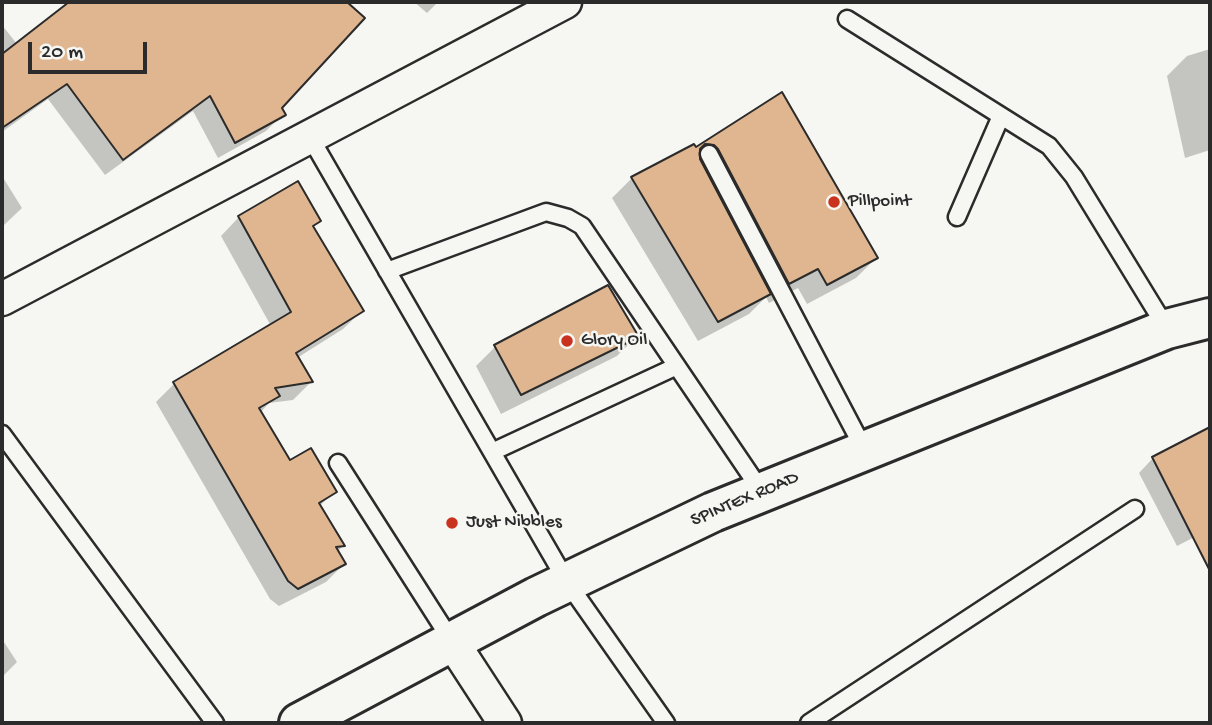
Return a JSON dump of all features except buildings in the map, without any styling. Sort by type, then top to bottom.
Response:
[{"type":"main road","name":"SPINTEX ROAD","points":[[299,723],[341,707],[451,640],[713,512],[1167,329],[1210,318]]},
{"type":"street","points":[[2,299],[565,2]]},
{"type":"street","points":[[451,640],[505,723]]},
{"type":"lane","points":[[847,19],[1049,146],[1074,177],[1167,329]]},
{"type":"lane","points":[[957,217],[1001,116]]},
{"type":"lane","points":[[310,136],[568,582],[666,723]]},
{"type":"lane","points":[[709,154],[865,451]]},
{"type":"lane","points":[[387,271],[546,212],[568,218],[582,226],[762,492]]},
{"type":"lane","points":[[492,452],[677,366]]},
{"type":"lane","points":[[2,435],[215,723]]},
{"type":"lane","points":[[338,463],[451,640]]},
{"type":"lane","points":[[809,723],[1135,509]]},
{"type":"place","name":"Pillpoint","points":[[834,202]]},
{"type":"place","name":"Glory Oil","points":[[567,341]]},
{"type":"place","name":"Just Nibbles","points":[[452,523]]}]
